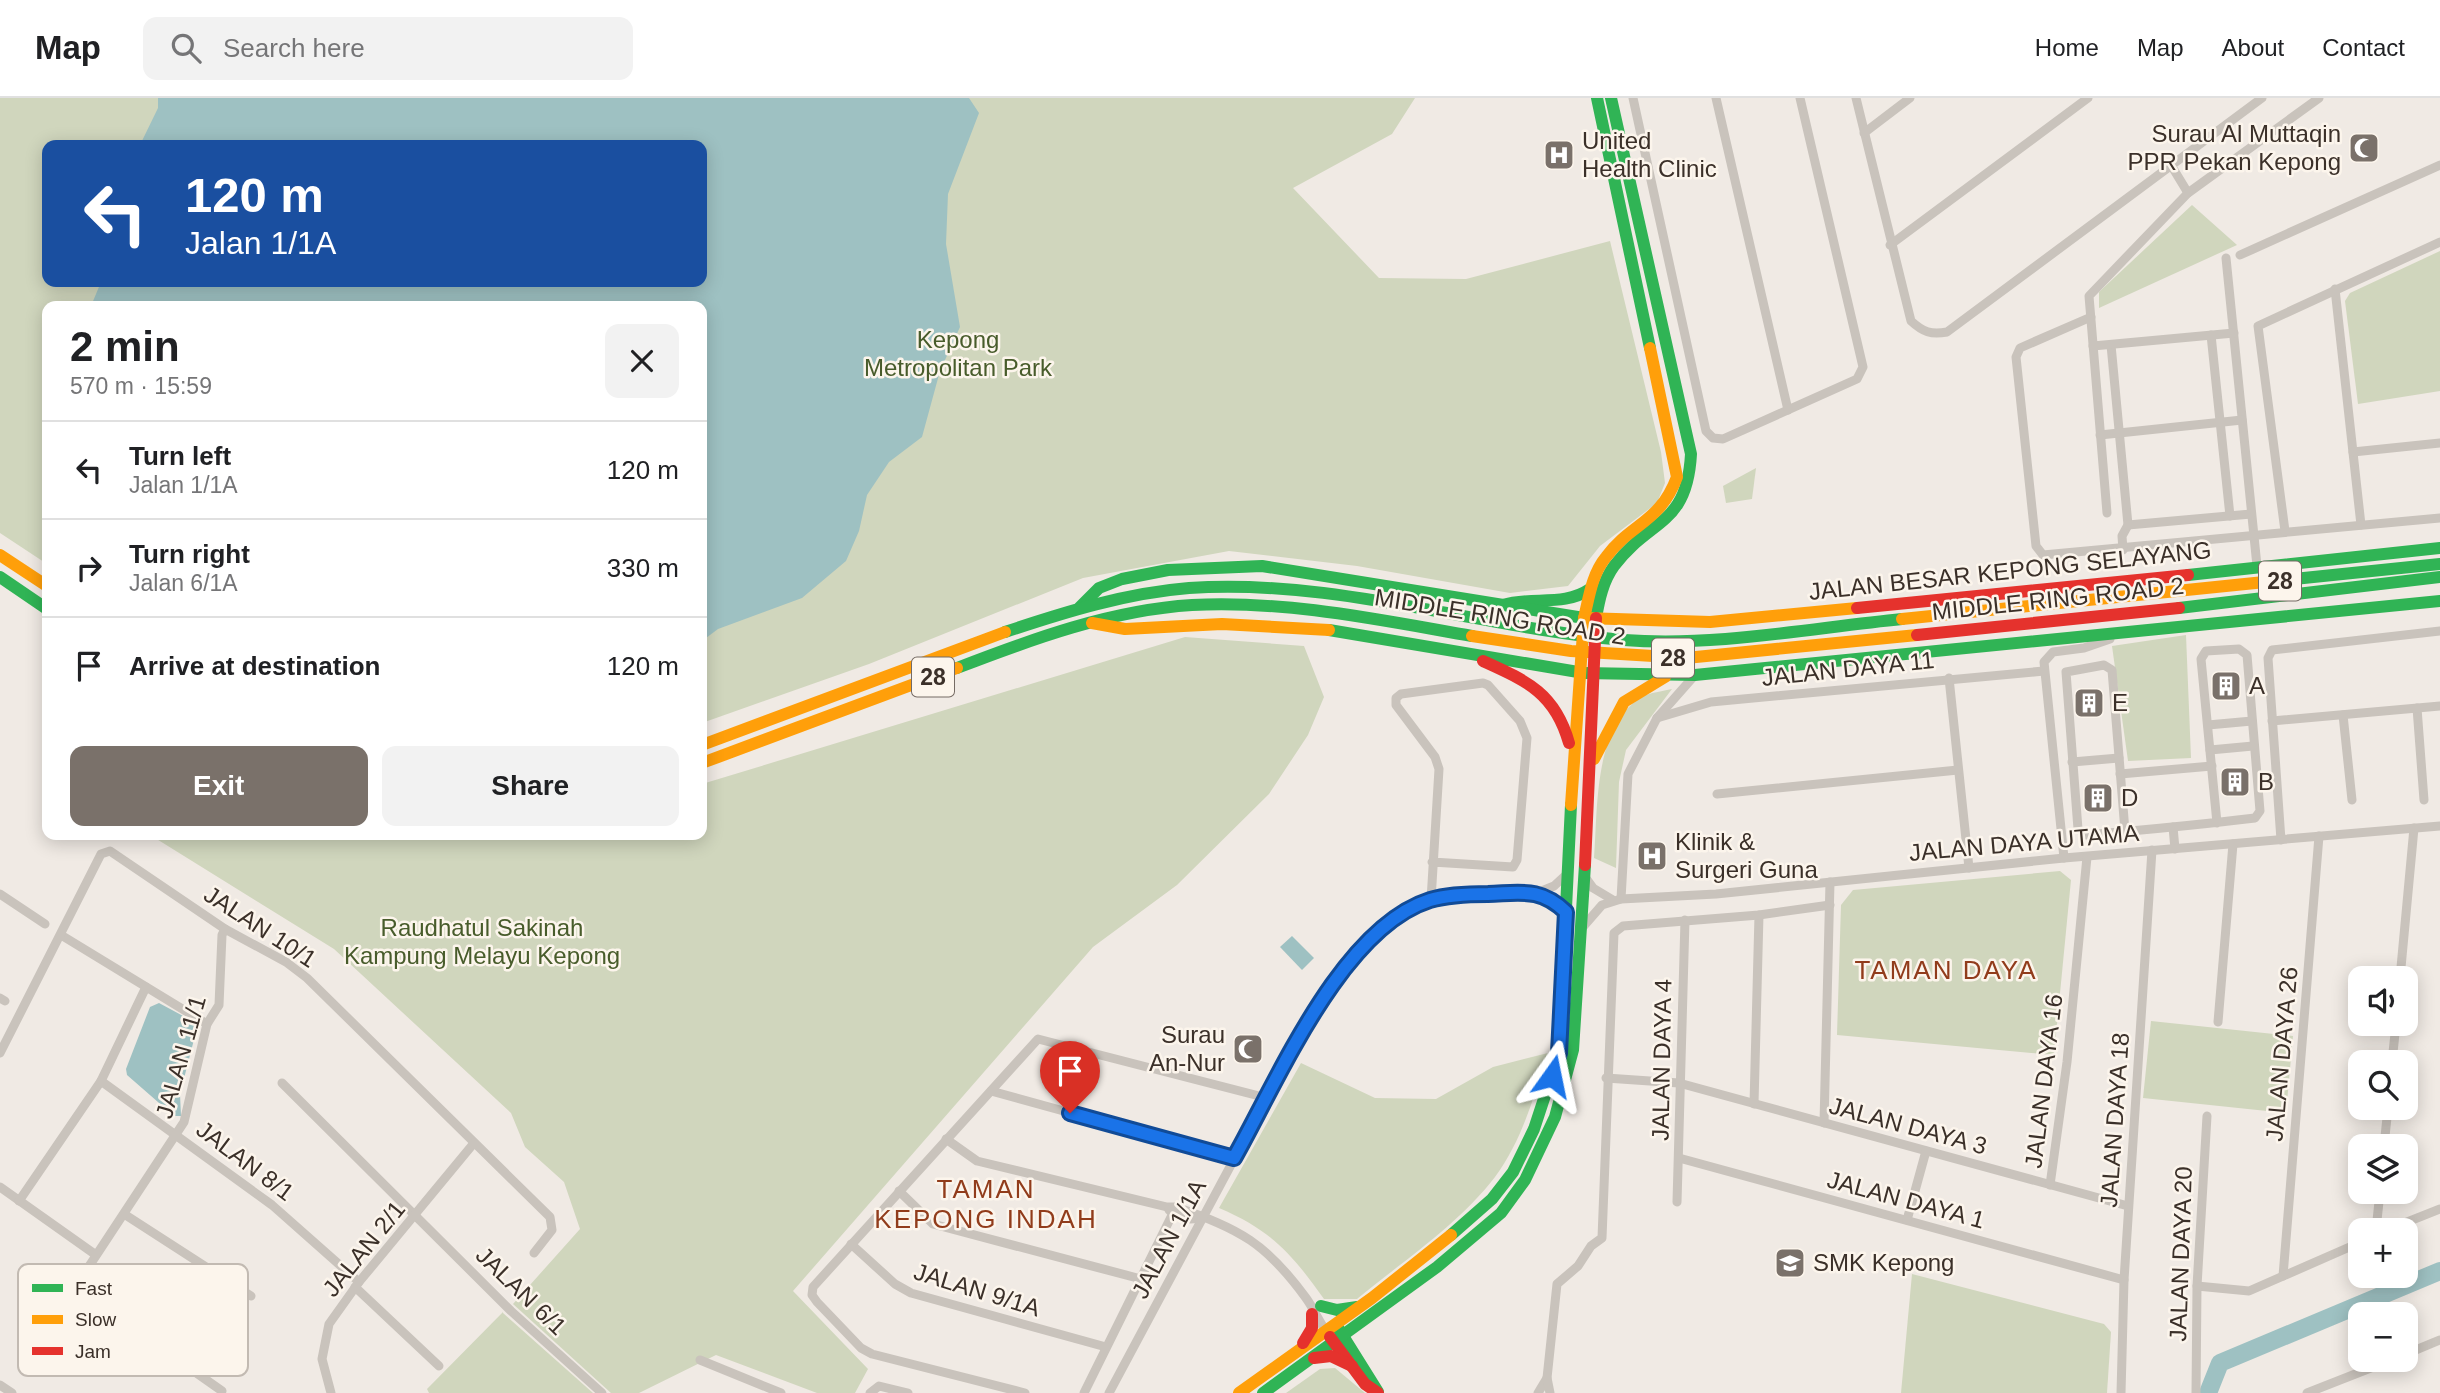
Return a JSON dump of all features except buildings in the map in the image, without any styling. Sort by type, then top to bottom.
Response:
[{"type":"main road","points":[[1263,1393],[1427,1275],[1500,1214],[1529,1172],[1561,1103],[1577,1027],[1594,673],[1591,588],[1598,569],[1616,545],[1665,508],[1677,477],[1597,98]]},
{"type":"main road","points":[[1238,1393],[1419,1264],[1486,1205],[1512,1174],[1546,1098],[1559,1053],[1578,672],[1590,618],[1614,566],[1672,515],[1684,500],[1692,478],[1691,454],[1611,98]]},
{"type":"main road","name":"JALAN BESAR KEPONG SELAYANG","points":[[1079,608],[1099,588],[1122,579],[1168,570],[1262,566],[1590,618],[1710,622],[2011,594],[2440,548]]},
{"type":"main road","points":[[0,555],[42,583]]},
{"type":"main road","name":"MIDDLE RING ROAD 2","points":[[707,743],[1040,619],[1157,590],[1229,587],[1334,595],[1544,632],[1632,642],[1698,639],[2440,564]]},
{"type":"main road","name":"MIDDLE RING ROAD 2","points":[[707,761],[969,663],[1091,622],[1162,608],[1228,604],[1334,611],[1540,649],[1633,659],[1686,658],[2120,615],[2440,576]]},
{"type":"main road","points":[[0,577],[42,606]]},
{"type":"main road","points":[[1503,605],[1531,597],[1574,600],[1591,588]]},
{"type":"main road","points":[[1091,622],[1121,631],[1242,623],[1301,627],[1468,654],[1527,667],[1660,676],[1695,675],[2440,601]]},
{"type":"main road","points":[[1527,667],[1542,661],[1552,639],[1545,621],[1528,609]]},
{"type":"main road","points":[[1660,676],[1632,660],[1624,643],[1628,634],[1636,629],[1665,622]]},
{"type":"main road","points":[[1468,654],[1523,680],[1558,707],[1564,719],[1574,768]]},
{"type":"main road","points":[[1590,767],[1609,725],[1625,702],[1660,676]]},
{"type":"main road","points":[[1293,1354],[1310,1333],[1314,1307],[1337,1310],[1360,1306]]},
{"type":"main road","points":[[1330,1328],[1374,1380],[1378,1393]]},
{"type":"main road","points":[[1339,1339],[1352,1366],[1366,1384],[1378,1393]]},
{"type":"main road","points":[[1311,1359],[1331,1356],[1352,1366]]},
{"type":"street","points":[[1633,98],[1706,431],[1713,438],[1723,439],[1857,379],[1863,366],[1800,98]]},
{"type":"street","points":[[1716,98],[1788,410]]},
{"type":"street","points":[[1856,98],[1910,321],[1923,332],[1947,332],[2262,98]]},
{"type":"street","points":[[1864,133],[1910,98]]},
{"type":"street","points":[[1890,245],[2088,98]]},
{"type":"street","points":[[2107,513],[2089,296],[2188,192],[2319,98]]},
{"type":"street","points":[[2171,165],[2188,192]]},
{"type":"street","points":[[2240,255],[2440,165]]},
{"type":"street","points":[[2285,531],[2258,326],[2440,242]]},
{"type":"street","points":[[2226,258],[2257,566]]},
{"type":"street","points":[[2335,289],[2361,525]]},
{"type":"street","points":[[2091,317],[2020,348],[2016,357],[2036,546],[2043,555],[2254,538],[2285,531],[2440,518]]},
{"type":"street","points":[[2093,346],[2234,332]]},
{"type":"street","points":[[2211,335],[2230,516]]},
{"type":"street","points":[[2111,345],[2128,524],[2122,536],[2123,550]]},
{"type":"street","points":[[2100,435],[2242,421]]},
{"type":"street","points":[[2353,452],[2440,443]]},
{"type":"street","points":[[1677,477],[1692,478]]},
{"type":"street","points":[[2128,524],[2251,514]]},
{"type":"street","points":[[2281,840],[2268,658],[2272,650],[2440,631]]},
{"type":"street","points":[[2064,858],[2044,662],[2053,652],[2101,643],[2118,634]]},
{"type":"street","points":[[2125,831],[2112,670],[2104,666],[2066,671],[2078,829],[2086,835],[2217,823],[2259,815],[2244,650],[2206,651],[2201,659],[2217,823]]},
{"type":"street","name":"JALAN DAYA 11","points":[[1657,718],[1711,702],[2044,671]]},
{"type":"street","points":[[1617,899],[1628,774],[1657,718],[1695,675]]},
{"type":"street","points":[[1949,678],[1969,868]]},
{"type":"street","points":[[1431,900],[1432,862],[1439,769],[1435,757],[1396,705],[1396,698],[1401,694],[1483,683],[1488,685],[1520,721],[1527,738],[1516,864],[1513,867],[1432,862]]},
{"type":"street","points":[[2272,721],[2440,706]]},
{"type":"street","points":[[2417,708],[2424,800]]},
{"type":"street","points":[[2343,715],[2352,800]]},
{"type":"street","points":[[2208,725],[2252,721]]},
{"type":"street","points":[[2210,750],[2253,746]]},
{"type":"street","points":[[2073,762],[2119,758]]},
{"type":"street","points":[[2120,774],[2212,766]]},
{"type":"street","points":[[1717,794],[1958,770]]},
{"type":"street","name":"JALAN DAYA UTAMA","points":[[1617,899],[1716,894],[2064,858],[2440,826]]},
{"type":"street","points":[[2173,827],[2175,849]]},
{"type":"street","points":[[2401,966],[2414,828]]},
{"type":"street","name":"JALAN DAYA 26","points":[[2283,1276],[2319,836]]},
{"type":"street","points":[[2218,1022],[2233,844]]},
{"type":"street","name":"JALAN DAYA 18","points":[[2121,1393],[2128,1206],[2152,850]]},
{"type":"street","name":"JALAN 10/1","points":[[61,935],[101,854],[110,851],[225,929],[286,962],[307,978],[550,1217],[552,1230],[534,1253]]},
{"type":"street","name":"JALAN DAYA 16","points":[[2050,1185],[2067,1062],[2087,858]]},
{"type":"street","points":[[1539,892],[1554,886],[1567,874]]},
{"type":"street","points":[[1583,875],[1593,888],[1617,899]]},
{"type":"street","points":[[1824,1123],[1830,882]]},
{"type":"street","points":[[1539,892],[1566,912]]},
{"type":"street","name":"JALAN 1/1A","points":[[1109,1393],[1308,1021],[1367,942],[1404,914],[1431,900],[1474,894],[1539,892]]},
{"type":"street","points":[[0,894],[45,924]]},
{"type":"street","points":[[1581,928],[1597,910],[1617,899]]},
{"type":"street","points":[[1550,1393],[1547,1378],[1557,1284],[1578,1266],[1591,1246],[1602,1238],[1606,1078],[1614,933],[1623,926],[1759,915],[1830,905]]},
{"type":"street","points":[[1754,1104],[1759,915]]},
{"type":"street","name":"JALAN DAYA 4","points":[[1678,1202],[1685,920]]},
{"type":"street","name":"JALAN 11/1","points":[[90,1264],[178,1135],[184,1122],[207,1024],[219,1005],[222,935],[225,929]]},
{"type":"street","points":[[0,1053],[61,935],[207,1024]]},
{"type":"street","points":[[19,1201],[101,1081],[146,987]]},
{"type":"street","points":[[1025,1393],[872,1354],[861,1348],[817,1302],[812,1295],[813,1287],[1032,1044],[1043,1038],[1267,1098]]},
{"type":"street","name":"JALAN DAYA 3","points":[[1606,1078],[1679,1083],[2128,1206]]},
{"type":"street","name":"JALAN 8/1","points":[[101,1081],[178,1135],[304,1231],[439,1366]]},
{"type":"street","name":"JALAN 6/1","points":[[282,1083],[511,1311],[602,1393]]},
{"type":"street","points":[[991,1091],[1234,1158]]},
{"type":"street","name":"JALAN DAYA 20","points":[[2196,1393],[2197,1286],[2207,1116]]},
{"type":"street","points":[[946,1139],[977,1161],[1172,1209],[1193,1220],[1202,1217],[1242,1233],[1260,1245],[1330,1328]]},
{"type":"street","name":"JALAN 2/1","points":[[331,1393],[322,1360],[329,1324],[357,1285],[474,1143]]},
{"type":"street","points":[[1907,1220],[1926,1151]]},
{"type":"street","name":"JALAN DAYA 1","points":[[1679,1158],[2124,1280]]},
{"type":"street","points":[[0,1188],[96,1255]]},
{"type":"street","points":[[899,1191],[933,1224],[1141,1279]]},
{"type":"street","points":[[1084,1393],[1141,1279],[1172,1209]]},
{"type":"street","points":[[2417,1218],[2440,1209]]},
{"type":"street","points":[[124,1214],[201,1264]]},
{"type":"street","name":"JALAN 9/1A","points":[[851,1244],[895,1284],[911,1293],[1106,1347]]},
{"type":"street","points":[[2197,1286],[2240,1293],[2348,1247]]},
{"type":"street","points":[[2418,1349],[2440,1340]]},
{"type":"street","points":[[700,1360],[781,1393]]},
{"type":"street","points":[[2307,1393],[2360,1372]]},
{"type":"street","name":"JALAN 11/1","points":[[201,1376],[222,1391]]},
{"type":"street","points":[[1538,1393],[1547,1378]]},
{"type":"street","points":[[0,1385],[12,1393]]},
{"type":"street","points":[[871,1391],[879,1386],[908,1393]]},
{"type":"green space","name":"Kepong Metropolitan Park","points":[[0,98],[1415,98],[1392,134],[1293,188],[1379,278],[1466,279],[1610,241],[1661,452],[1665,483],[1657,503],[1600,546],[1568,586],[1510,593],[1357,566],[1229,551],[1083,578],[869,664],[707,721],[707,301],[42,301],[42,561],[0,533]]},
{"type":"green space","points":[[2192,205],[2237,245],[2099,308],[2099,292]]},
{"type":"green space","points":[[2440,251],[2440,391],[2358,404],[2345,301],[2350,293]]},
{"type":"green space","points":[[1756,468],[1752,499],[1726,503],[1723,486]]},
{"type":"green space","points":[[2186,635],[2191,758],[2128,761],[2112,646]]},
{"type":"green space","name":"Raudhatul Sakinah Kampung Melayu Kepong","points":[[1185,637],[1304,646],[1324,697],[1308,735],[1269,794],[1177,885],[1093,947],[793,1291],[868,1369],[855,1393],[817,1393],[716,1355],[639,1393],[611,1393],[513,1304],[580,1229],[564,1182],[525,1147],[511,1113],[334,949],[158,840],[707,840],[707,782]]},
{"type":"green space","points":[[1672,689],[1626,750],[1619,782],[1616,868],[1594,858],[1598,791],[1607,745],[1616,724],[1629,707],[1646,695]]},
{"type":"green space","points":[[2060,871],[2071,880],[2054,1055],[1837,1035],[1841,905],[1853,890]]},
{"type":"green space","points":[[2151,1021],[2293,1036],[2286,1113],[2143,1098]]},
{"type":"green space","points":[[1548,1053],[1520,1133],[1495,1177],[1447,1227],[1357,1299],[1324,1299],[1279,1245],[1253,1225],[1219,1208],[1301,1063],[1375,1098],[1436,1099],[1493,1067]]},
{"type":"green space","points":[[1912,1274],[2104,1324],[2111,1332],[2107,1393],[1901,1393]]},
{"type":"green space","points":[[503,1312],[593,1393],[429,1393],[427,1389]]},
{"type":"green space","points":[[1335,1368],[1365,1393],[1286,1393],[1320,1369]]},
{"type":"water","points":[[158,98],[969,98],[979,113],[948,194],[946,244],[960,327],[940,371],[922,437],[889,462],[867,495],[859,531],[846,561],[802,598],[718,629],[707,637],[707,301],[93,301],[99,287],[707,287],[707,140],[142,140],[158,108]]},
{"type":"water","points":[[1292,936],[1314,958],[1302,970],[1280,947]]},
{"type":"water","points":[[159,1003],[198,1024],[180,1094],[181,1116],[174,1116],[127,1075],[126,1069],[150,1007]]},
{"type":"waterway","points":[[2208,1393],[2220,1363],[2440,1271]]},
{"type":"traffic: fast","points":[[1597,98],[1650,348]]},
{"type":"traffic: fast","points":[[1596,618],[1604,584],[1614,566],[1627,550],[1665,519],[1682,496],[1691,454],[1611,98]]},
{"type":"traffic: fast","points":[[2188,575],[2440,548]]},
{"type":"traffic: fast","points":[[2294,579],[2440,564]]},
{"type":"traffic: fast","points":[[1080,607],[1099,588],[1122,579],[1168,570],[1262,566],[1584,618]]},
{"type":"traffic: fast","points":[[0,577],[42,606]]},
{"type":"traffic: fast","points":[[2179,608],[2440,577]]},
{"type":"traffic: fast","points":[[1005,632],[1142,594],[1189,588],[1244,587],[1353,597],[1570,634],[1624,640],[1728,639],[1902,619]]},
{"type":"traffic: fast","points":[[1503,605],[1570,598],[1590,589]]},
{"type":"traffic: fast","points":[[1584,673],[1695,675],[2440,601]]},
{"type":"traffic: fast","points":[[957,668],[1102,619],[1192,605],[1298,608],[1472,636]]},
{"type":"traffic: fast","points":[[1329,630],[1578,672]]},
{"type":"traffic: fast","points":[[1451,1235],[1492,1199],[1513,1172],[1534,1129],[1559,1053],[1571,805]]},
{"type":"traffic: fast","points":[[1263,1393],[1437,1267],[1501,1213],[1525,1180],[1555,1117],[1573,1050],[1585,865]]},
{"type":"traffic: fast","points":[[1321,1306],[1337,1310],[1357,1307]]},
{"type":"traffic: fast","points":[[1338,1328],[1378,1392]]},
{"type":"traffic: slow","points":[[1584,618],[1601,564],[1625,537],[1654,514],[1677,477],[1650,348]]},
{"type":"traffic: slow","points":[[0,555],[42,583]]},
{"type":"traffic: slow","points":[[1902,619],[2294,579]]},
{"type":"traffic: slow","points":[[1571,805],[1584,618],[1710,622],[1857,608]]},
{"type":"traffic: slow","points":[[1092,623],[1125,629],[1222,624],[1329,630]]},
{"type":"traffic: slow","points":[[707,743],[1005,632]]},
{"type":"traffic: slow","points":[[1472,636],[1571,651],[1686,658],[1917,635]]},
{"type":"traffic: slow","points":[[707,761],[957,668]]},
{"type":"traffic: slow","points":[[1594,759],[1624,702],[1665,677]]},
{"type":"traffic: slow","points":[[1239,1393],[1372,1298],[1451,1235]]},
{"type":"traffic: jam","points":[[1857,608],[2188,575]]},
{"type":"traffic: jam","points":[[1917,635],[2179,608]]},
{"type":"traffic: jam","points":[[1585,865],[1596,618]]},
{"type":"traffic: jam","points":[[1483,661],[1513,675],[1547,700],[1556,712],[1569,743]]},
{"type":"traffic: jam","points":[[1303,1343],[1312,1328],[1312,1314]]},
{"type":"traffic: jam","points":[[1330,1337],[1365,1384],[1378,1393]]},
{"type":"traffic: jam","points":[[1314,1358],[1331,1356],[1352,1366]]},
{"type":"place","name":"Surau Al Muttaqin PPR Pekan Kepong","points":[[2364,148]]},
{"type":"place","name":"United Health Clinic","points":[[1559,155]]},
{"type":"place","name":"A","points":[[2226,686]]},
{"type":"place","name":"E","points":[[2089,703]]},
{"type":"place","name":"B","points":[[2235,782]]},
{"type":"place","name":"D","points":[[2098,798]]},
{"type":"place","name":"Klinik & Surgeri Guna","points":[[1652,856]]},
{"type":"place","name":"Surau An-Nur","points":[[1248,1049]]},
{"type":"place","name":"SMK Kepong","points":[[1790,1263]]},
{"type":"district","name":"TAMAN DAYA","points":[[1946,970]]},
{"type":"district","name":"TAMAN KEPONG INDAH","points":[[986,1204]]},
{"type":"route","points":[[1070,1113],[1234,1158],[1308,1021],[1367,942],[1414,907],[1431,900],[1474,894],[1539,892],[1566,912],[1559,1053],[1552,1076]]}]
